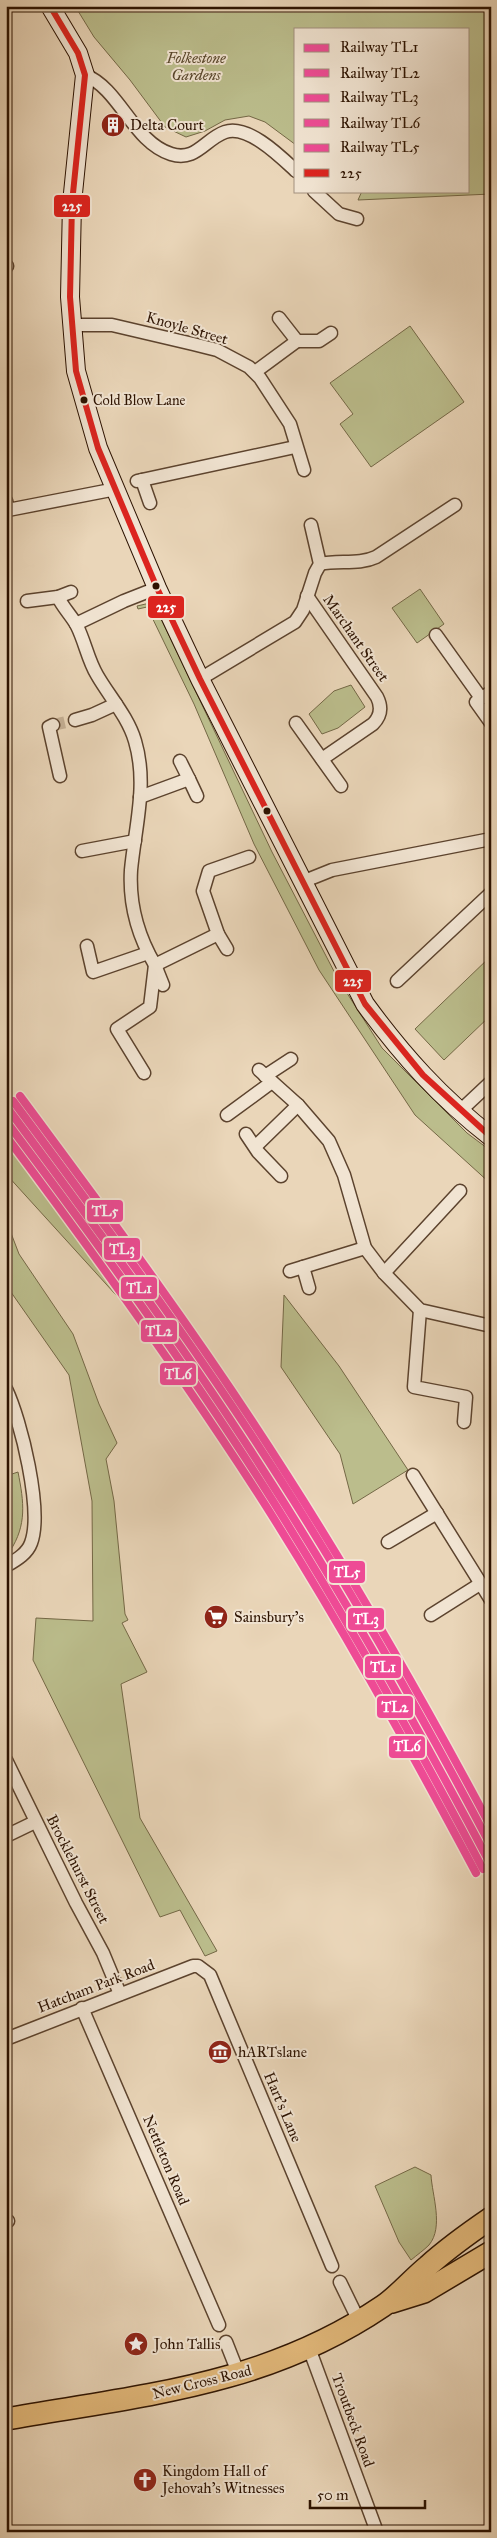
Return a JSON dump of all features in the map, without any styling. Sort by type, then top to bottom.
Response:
[{"type":"highway","name":"New Cross Road","points":[[6,2419],[154,2395],[239,2375],[309,2348],[384,2305],[441,2254],[491,2218]]},
{"type":"highway","name":"New Cross Road","points":[[384,2305],[424,2292],[491,2252]]},
{"type":"main road","points":[[50,6],[78,53],[85,75],[72,203],[70,298],[76,371],[98,448],[157,588],[200,678],[365,1004],[402,1053],[426,1080],[459,1112],[491,1138]]},
{"type":"street","points":[[85,75],[99,82],[150,142],[161,150],[178,156],[189,155],[225,132],[238,132],[266,145],[294,169]]},
{"type":"street","points":[[315,192],[339,214],[357,219]]},
{"type":"street","points":[[278,318],[297,341]]},
{"type":"street","name":"Knoyle Street","points":[[73,325],[112,325],[211,348],[255,372],[290,424],[294,434],[295,447],[304,470]]},
{"type":"street","points":[[255,372],[297,341],[318,340],[331,333]]},
{"type":"street","points":[[150,503],[140,481],[295,447]]},
{"type":"street","points":[[7,505],[116,489]]},
{"type":"street","points":[[320,564],[334,561],[363,561],[376,557],[455,505]]},
{"type":"street","points":[[200,678],[295,622],[303,610],[315,573],[320,564],[311,525]]},
{"type":"street","points":[[76,624],[124,601],[157,588]]},
{"type":"street","points":[[27,601],[59,601],[71,592]]},
{"type":"street","name":"Marchant Street","points":[[307,596],[377,697],[380,707],[379,717],[373,724],[322,759]]},
{"type":"street","points":[[59,601],[76,624],[95,673],[116,704],[135,740],[140,770],[140,797],[131,871],[133,911],[148,953],[163,985]]},
{"type":"street","points":[[436,635],[486,695],[476,702],[491,723]]},
{"type":"street","points":[[75,720],[92,716],[116,704]]},
{"type":"street","points":[[296,723],[341,786]]},
{"type":"street","points":[[53,725],[49,727],[60,776]]},
{"type":"street","points":[[180,761],[198,796]]},
{"type":"street","points":[[140,797],[188,779]]},
{"type":"street","points":[[302,882],[332,870],[491,839]]},
{"type":"street","points":[[82,852],[135,841]]},
{"type":"street","points":[[227,949],[218,934],[202,891],[209,871],[249,857]]},
{"type":"street","points":[[397,981],[491,893]]},
{"type":"street","points":[[155,965],[218,934]]},
{"type":"street","points":[[87,946],[93,972],[148,953]]},
{"type":"street","points":[[144,1073],[117,1029],[150,1007],[155,965]]},
{"type":"street","points":[[227,1115],[265,1076],[291,1059]]},
{"type":"street","points":[[265,1076],[298,1105],[329,1141],[344,1175],[365,1248],[384,1273],[420,1310],[491,1326]]},
{"type":"street","points":[[459,1112],[491,1082]]},
{"type":"street","points":[[256,1146],[298,1105]]},
{"type":"street","points":[[246,1134],[256,1146],[258,1152],[280,1176]]},
{"type":"street","points":[[384,1273],[460,1191]]},
{"type":"street","points":[[290,1270],[365,1248]]},
{"type":"street","points":[[303,1267],[308,1288]]},
{"type":"street","points":[[420,1310],[414,1387],[466,1398],[464,1422]]},
{"type":"street","points":[[6,1389],[13,1404],[29,1468],[34,1514],[32,1542],[26,1552],[6,1566]]},
{"type":"street","points":[[413,1475],[491,1600]]},
{"type":"street","points":[[388,1542],[437,1513]]},
{"type":"street","points":[[431,1615],[480,1584]]},
{"type":"street","name":"Brocklehurst Street","points":[[6,1760],[35,1822],[104,1953],[120,1994]]},
{"type":"street","points":[[6,1836],[35,1822]]},
{"type":"street","name":"Hatcham Park Road","points":[[6,2039],[82,2008],[198,1966]]},
{"type":"street","name":"Hart's Lane","points":[[198,1966],[210,1975],[332,2266]]},
{"type":"street","name":"Nettleton Road","points":[[82,2008],[219,2325]]},
{"type":"street","points":[[340,2282],[359,2321]]},
{"type":"street","points":[[226,2342],[239,2375]]},
{"type":"street","name":"Troutbeck Road","points":[[309,2348],[377,2532]]},
{"type":"green space","name":"Folkestone Gardens","points":[[75,6],[478,6],[491,13],[491,194],[358,200],[362,192],[470,192],[470,28],[294,28],[294,144],[265,122],[249,116],[225,120],[205,131],[186,137],[165,127],[130,80],[94,37]]},
{"type":"green space","points":[[410,326],[464,402],[371,467],[340,424],[353,414],[330,383]]},
{"type":"green space","points":[[420,589],[444,624],[417,643],[392,608]]},
{"type":"green space","points":[[150,603],[156,608],[272,852],[338,979],[382,1048],[467,1133],[491,1151],[491,1184],[415,1115],[319,970],[254,844],[194,704],[147,607],[138,609],[137,606]]},
{"type":"green space","points":[[351,685],[365,707],[338,728],[322,734],[309,714],[334,691]]},
{"type":"green space","points":[[491,956],[491,1015],[444,1060],[415,1029]]},
{"type":"green space","points":[[6,1132],[129,1295],[131,1308],[116,1295],[6,1174]]},
{"type":"green space","points":[[6,1220],[19,1254],[73,1334],[99,1404],[117,1443],[106,1459],[114,1501],[125,1614],[128,1620],[122,1623],[147,1672],[121,1684],[140,1818],[217,1951],[205,1956],[180,1910],[160,1917],[33,1660],[36,1618],[93,1621],[92,1501],[69,1375],[6,1285]]},
{"type":"green space","points":[[284,1295],[339,1366],[408,1470],[353,1504],[340,1454],[281,1367]]},
{"type":"green space","points":[[18,1472],[23,1513],[19,1532],[10,1551],[6,1544],[6,1476]]},
{"type":"green space","points":[[415,2167],[431,2175],[436,2211],[436,2229],[429,2245],[411,2260],[399,2242],[375,2186]]},
{"type":"tunnel","points":[[53,725],[75,720]]},
{"type":"rail line","name":"TL5","points":[[20,1096],[190,1330],[287,1475],[341,1561],[442,1737],[491,1827]]},
{"type":"rail line","name":"TL3","points":[[13,1101],[183,1335],[280,1479],[336,1569],[389,1660],[491,1846]]},
{"type":"rail line","name":"TL1","points":[[6,1106],[176,1340],[272,1484],[330,1577],[385,1672],[491,1865]]},
{"type":"rail line","name":"TL2","points":[[6,1121],[139,1303],[204,1396],[266,1490],[378,1677],[483,1869]]},
{"type":"rail line","name":"TL6","points":[[6,1136],[71,1223],[197,1401],[257,1492],[315,1585],[370,1680],[476,1873]]},
{"type":"transit line","name":"225","points":[[50,6],[78,53],[85,75],[72,203],[70,297],[76,371],[98,448],[157,588],[200,679],[365,1004],[423,1075],[491,1137]]},
{"type":"place","name":"Delta Court","points":[[113,125]]},
{"type":"place","name":"Cold Blow Lane","points":[[84,400]]},
{"type":"place","name":"Sainsbury's","points":[[216,1617]]},
{"type":"place","name":"hARTslane","points":[[220,2052]]},
{"type":"place","name":"John Tallis","points":[[136,2344]]},
{"type":"place","name":"Kingdom Hall of Jehovah's Witnesses","points":[[145,2480]]}]
